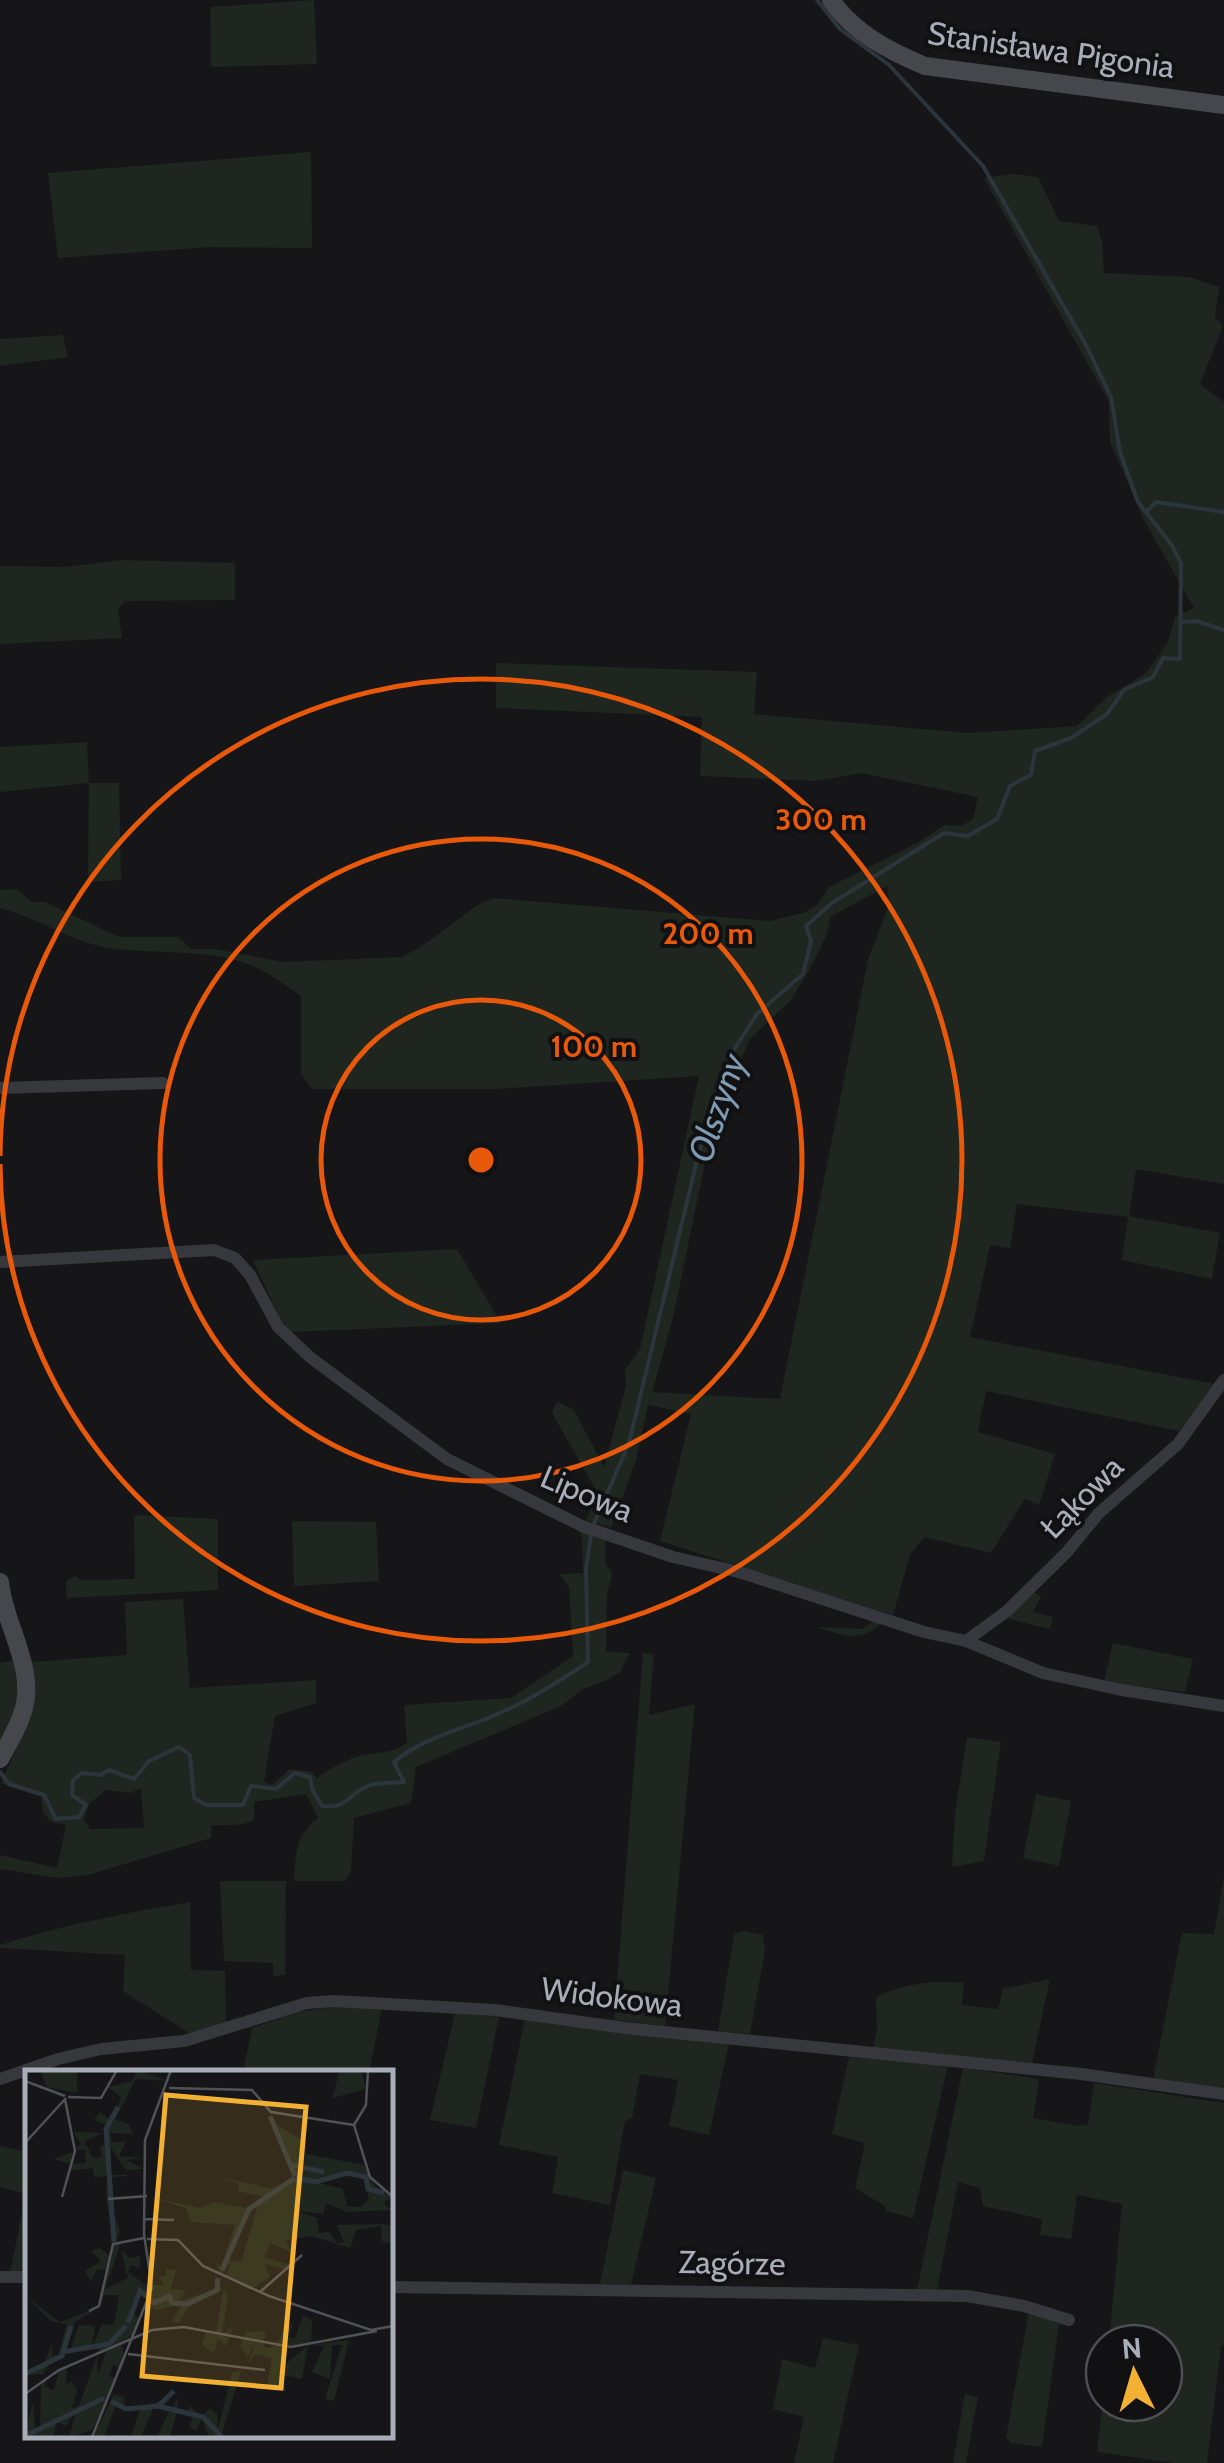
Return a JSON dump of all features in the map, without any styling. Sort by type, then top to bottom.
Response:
[{"type":"street","name":"Stanisława Pigonia","points":[[831,0],[858,29],[891,52],[925,66],[1224,106]]},
{"type":"street","points":[[0,1088],[163,1083]]},
{"type":"street","name":"Lipowa","points":[[0,1262],[214,1250],[235,1258],[250,1275],[278,1327],[311,1358],[447,1459],[601,1534],[673,1557],[739,1572],[924,1632],[966,1641],[1043,1673],[1224,1706]]},
{"type":"street","name":"Łąkowa","points":[[966,1641],[1007,1611],[1067,1552],[1099,1513],[1178,1444],[1224,1380]]},
{"type":"street","points":[[0,1582],[4,1612],[27,1688],[20,1718],[0,1759]]},
{"type":"street","name":"Widokowa","points":[[26,2070],[101,2049],[184,2041],[307,2003],[334,2001],[495,2010],[643,2030],[1081,2074],[1224,2094]]},
{"type":"street","name":"Widokowa","points":[[0,2079],[25,2070]]},
{"type":"street","points":[[0,2278],[25,2276]]},
{"type":"street","name":"Zagórze","points":[[392,2286],[967,2296],[991,2298],[1069,2320]]},
{"type":"shaded area","points":[[314,0],[317,64],[211,67],[210,7]]},
{"type":"shaded area","points":[[311,152],[312,248],[211,247],[58,258],[48,173]]},
{"type":"shaded area","points":[[1013,174],[1038,177],[1059,221],[1097,226],[1104,273],[1189,277],[1219,287],[1215,317],[1223,326],[1200,384],[1224,402],[1224,1184],[1136,1169],[1129,1216],[1220,1233],[1212,1279],[1122,1260],[1128,1217],[1017,1204],[1010,1248],[990,1245],[970,1337],[1215,1384],[1179,1431],[986,1391],[978,1432],[1055,1454],[1039,1505],[1025,1499],[991,1553],[924,1537],[910,1555],[893,1615],[660,1541],[691,1414],[648,1405],[636,1460],[611,1528],[586,1520],[597,1492],[552,1413],[557,1401],[574,1410],[604,1467],[626,1386],[625,1370],[640,1349],[699,1076],[496,1089],[312,1089],[301,1074],[301,996],[273,977],[255,967],[220,957],[95,945],[0,908],[0,890],[17,889],[32,902],[45,902],[119,937],[178,937],[191,949],[215,949],[283,962],[402,957],[493,898],[770,921],[806,912],[818,904],[829,887],[919,842],[944,825],[961,826],[973,819],[978,797],[861,773],[816,781],[700,776],[702,717],[496,708],[496,663],[757,672],[754,714],[968,733],[1077,726],[1107,697],[1146,673],[1168,642],[1175,617],[1194,608],[1145,522],[1110,442],[1109,402],[984,178]],"holes":[[[887,886],[889,904],[868,960],[780,1399],[652,1392],[673,1318],[705,1163],[725,1094],[750,1039],[791,1000],[827,934],[830,917]]]},
{"type":"shaded area","points":[[63,335],[68,357],[0,366],[0,339]]},
{"type":"shaded area","points":[[121,560],[235,563],[235,600],[125,601],[118,609],[122,638],[0,644],[0,566],[65,567]]},
{"type":"shaded area","points":[[87,742],[89,783],[0,792],[0,747]]},
{"type":"shaded area","points":[[89,783],[119,783],[121,880],[88,882]]},
{"type":"shaded area","points":[[457,1249],[501,1323],[291,1332],[280,1319],[253,1260]]},
{"type":"shaded area","points":[[134,1515],[218,1519],[218,1590],[67,1598],[66,1581],[75,1576],[81,1580],[135,1579]]},
{"type":"shaded area","points":[[292,1521],[376,1522],[379,1581],[294,1586]]},
{"type":"shaded area","points":[[579,1530],[606,1541],[605,1563],[612,1573],[607,1595],[606,1652],[630,1653],[620,1672],[583,1689],[561,1706],[416,1767],[411,1803],[354,1818],[351,1872],[345,1881],[294,1881],[301,1838],[318,1818],[306,1794],[254,1802],[254,1820],[211,1826],[211,1838],[88,1875],[58,1878],[0,1869],[0,1855],[57,1868],[66,1825],[52,1822],[43,1813],[41,1797],[1,1783],[30,1718],[31,1662],[127,1655],[125,1602],[183,1599],[190,1688],[316,1680],[316,1703],[275,1716],[264,1782],[272,1785],[290,1769],[312,1772],[317,1778],[355,1757],[389,1751],[407,1743],[404,1705],[511,1698],[573,1656],[569,1587],[559,1574],[583,1573]],"holes":[[[141,1788],[144,1828],[90,1829],[84,1820],[89,1804],[106,1790],[130,1793]]]},
{"type":"shaded area","points":[[1034,1592],[1041,1597],[1033,1612],[1053,1617],[1050,1629],[1005,1618]]},
{"type":"shaded area","points":[[876,1620],[882,1623],[857,1636],[815,1627],[862,1629]]},
{"type":"shaded area","points":[[1113,1643],[1193,1659],[1185,1692],[1104,1682]]},
{"type":"shaded area","points":[[643,1653],[654,1654],[649,1715],[695,1704],[665,2026],[614,2020]]},
{"type":"shaded area","points":[[15,1660],[20,1702],[0,1745],[0,1663]]},
{"type":"shaded area","points":[[967,1737],[1001,1742],[984,1861],[952,1867],[955,1814]]},
{"type":"shaded area","points":[[1036,1794],[1071,1801],[1059,1866],[1023,1858]]},
{"type":"shaded area","points":[[1224,1876],[1224,2090],[1153,2079],[1182,1933],[1214,1934]]},
{"type":"shaded area","points":[[220,1881],[286,1881],[285,1975],[273,1976],[273,1963],[224,1961]]},
{"type":"shaded area","points":[[190,1902],[191,1970],[225,1971],[226,2024],[189,2033],[123,1991],[125,1955],[0,1948],[70,1926]]},
{"type":"shaded area","points":[[745,1931],[763,1935],[765,1949],[750,2034],[718,2031],[734,1934]]},
{"type":"shaded area","points":[[1050,1979],[1032,2063],[873,2048],[876,1997],[887,1992],[919,1984],[964,1983],[962,2005],[998,2009],[1003,1989]]},
{"type":"shaded area","points":[[340,2006],[382,2008],[370,2070],[244,2070],[252,2028],[298,2012]]},
{"type":"shaded area","points":[[455,2013],[499,2017],[476,2128],[430,2120]]},
{"type":"shaded area","points":[[525,2019],[729,2044],[709,2135],[669,2126],[678,2080],[640,2074],[632,2118],[625,2121],[610,2205],[552,2193],[558,2157],[499,2145]]},
{"type":"shaded area","points":[[849,2057],[948,2065],[913,2218],[886,2211],[885,2206],[855,2188],[865,2143],[832,2134]]},
{"type":"shaded area","points":[[963,2068],[1039,2079],[1033,2118],[1078,2126],[1088,2124],[1094,2083],[1224,2103],[1224,2345],[1207,2463],[1173,2463],[1097,2452],[1100,2423],[1184,2423],[1184,2323],[1111,2323],[1122,2204],[1077,2195],[1071,2239],[1040,2235],[1042,2219],[983,2206],[980,2188],[958,2182],[937,2290],[917,2290]]},
{"type":"shaded area","points":[[0,2146],[25,2152],[25,2194],[0,2187]]},
{"type":"shaded area","points":[[623,2170],[656,2178],[631,2284],[600,2284]]},
{"type":"shaded area","points":[[25,2199],[25,2271],[10,2272]]},
{"type":"shaded area","points":[[1029,2311],[1059,2324],[1042,2447],[1011,2443],[1006,2437]]},
{"type":"shaded area","points":[[823,2338],[859,2345],[833,2463],[794,2463],[804,2417],[773,2409],[782,2359],[815,2368]]},
{"type":"shaded area","points":[[965,2394],[978,2397],[966,2463],[953,2463]]},
{"type":"waterway","name":"Olszyny","points":[[593,1526],[629,1443],[698,1156],[731,1054],[757,1014],[803,974],[811,941],[806,926],[832,903],[944,833],[968,836],[997,819],[1010,786],[1031,775],[1035,751],[1071,738],[1107,714],[1124,690],[1153,677],[1163,658],[1180,659],[1181,563],[1138,502],[1120,452],[1111,397],[1086,345],[983,166],[889,65],[840,29],[817,0]]},
{"type":"waterway","points":[[1148,510],[1156,502],[1224,512]]},
{"type":"waterway","points":[[1182,622],[1197,621],[1224,630]]},
{"type":"waterway","name":"Olszyny","points":[[0,1772],[9,1784],[44,1795],[56,1819],[79,1817],[86,1805],[72,1795],[73,1780],[82,1773],[100,1775],[109,1770],[134,1779],[149,1761],[179,1747],[190,1755],[194,1798],[206,1805],[243,1805],[251,1786],[276,1789],[295,1773],[310,1777],[322,1806],[343,1803],[372,1785],[404,1782],[394,1762],[405,1753],[512,1708],[588,1662],[586,1568],[591,1536]]}]
